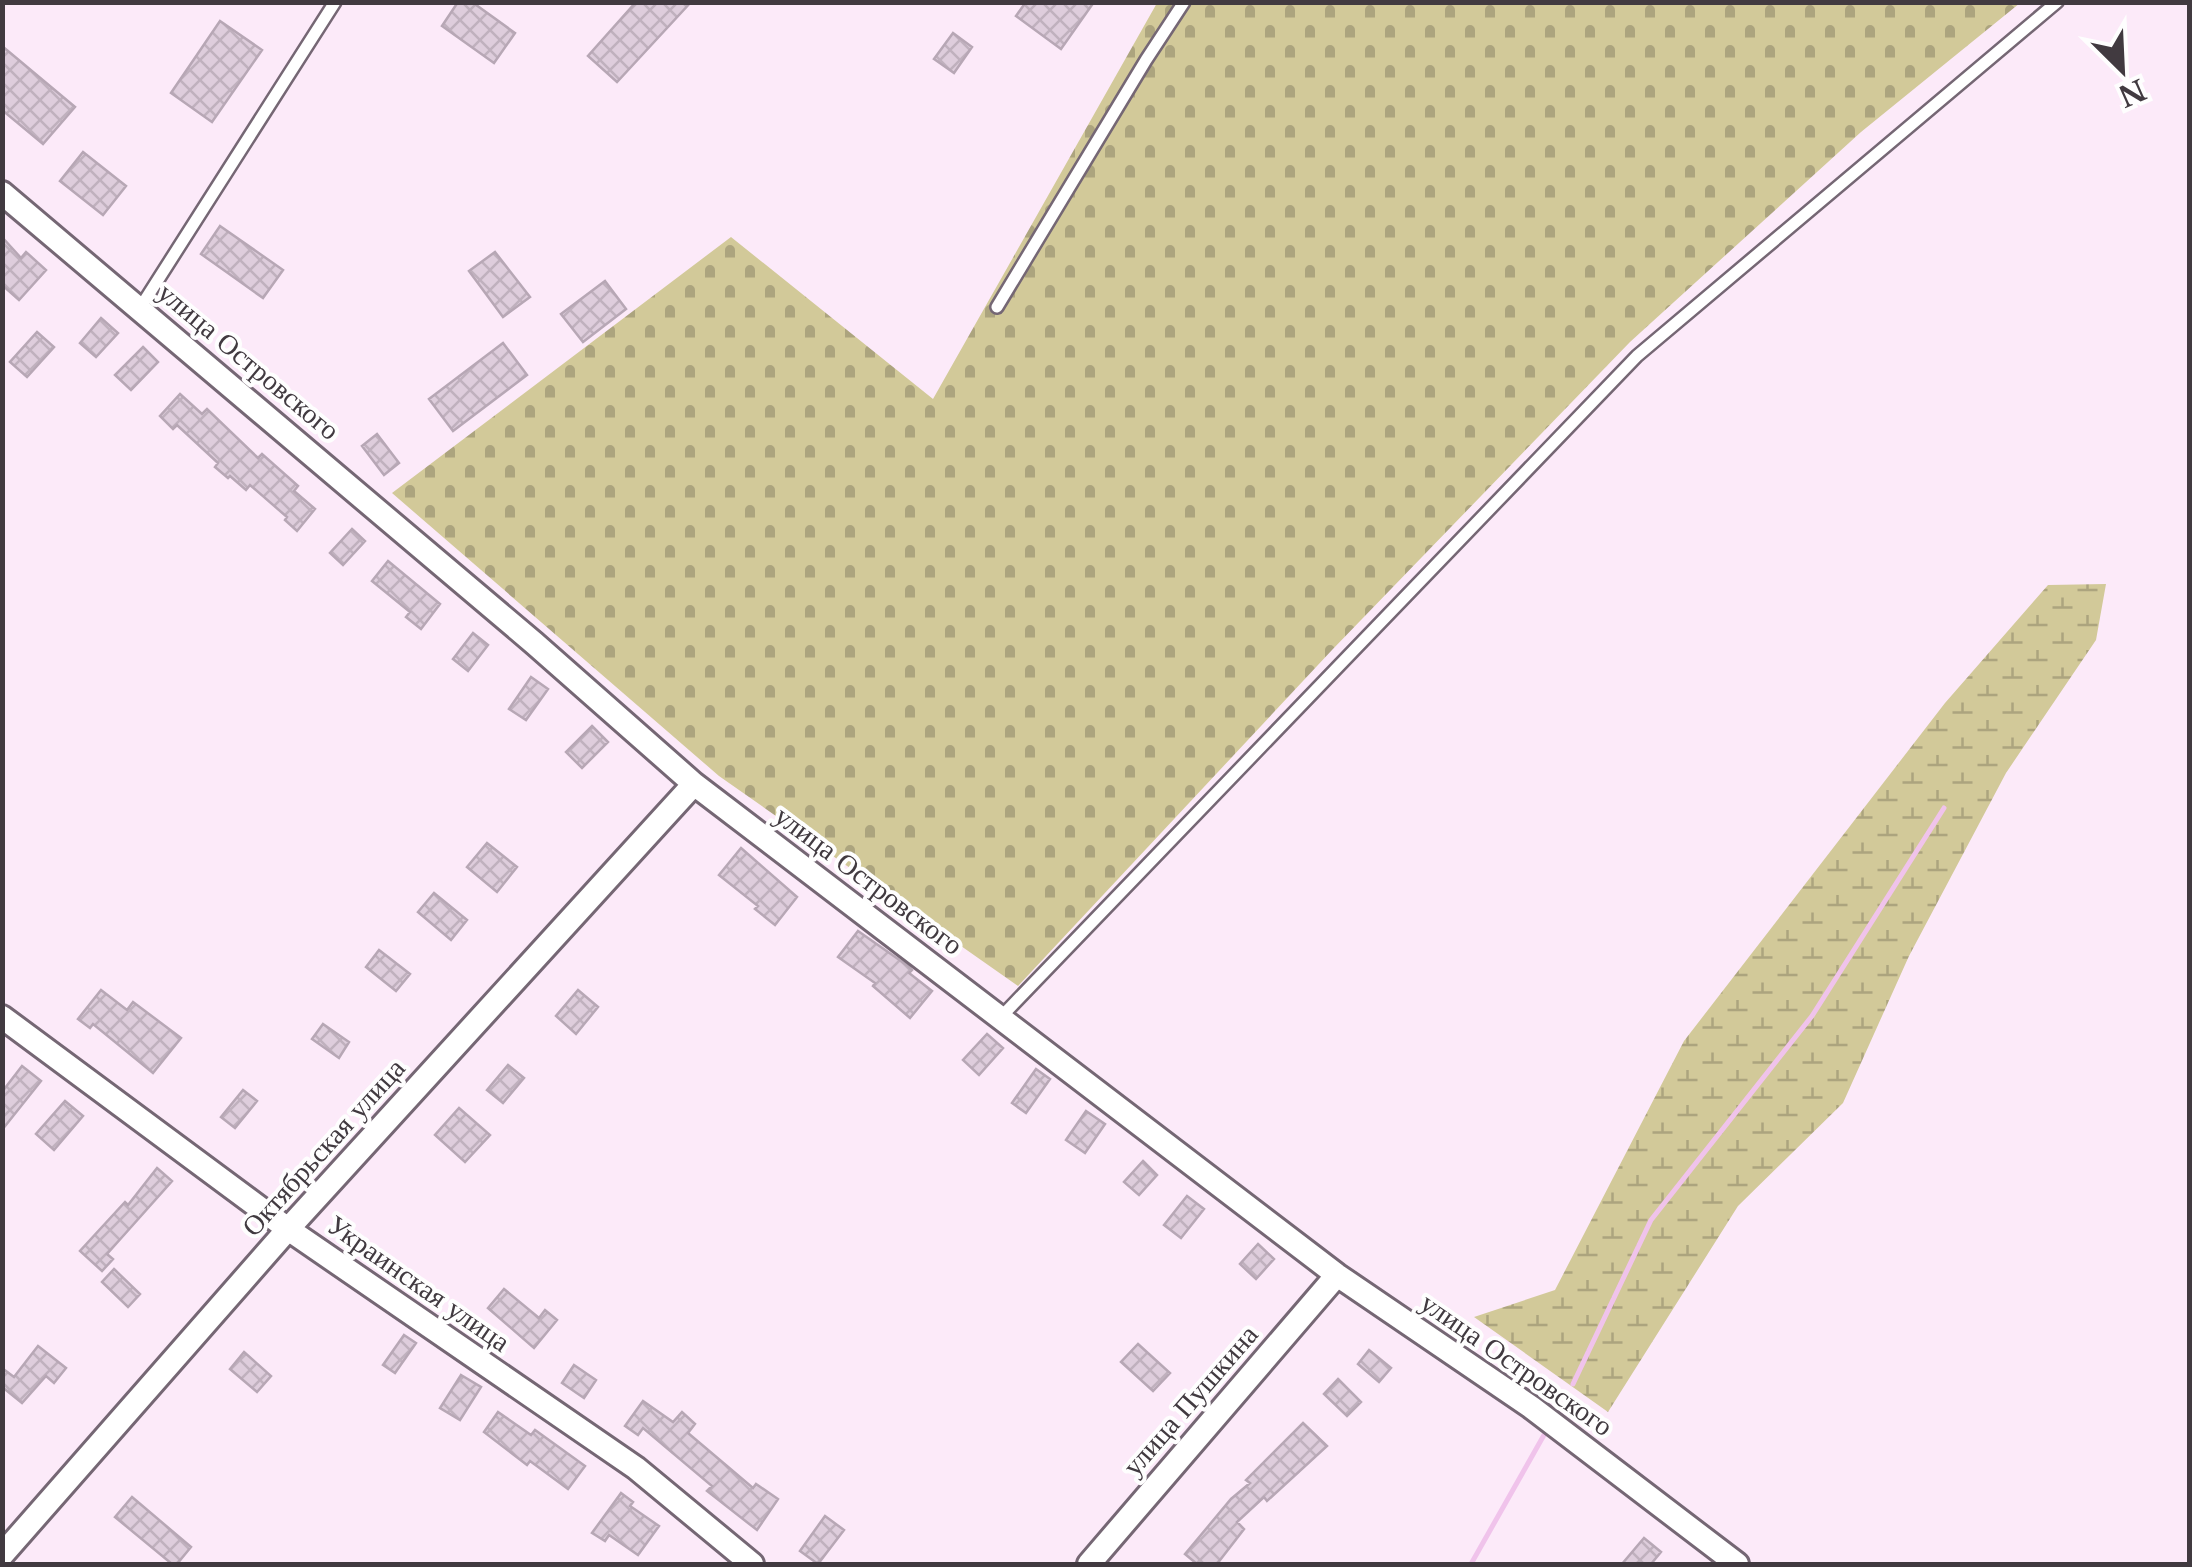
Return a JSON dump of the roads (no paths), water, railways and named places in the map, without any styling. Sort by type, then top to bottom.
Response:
[{"type":"street","name":"улица Островского","points":[[2,194],[534,643],[694,784],[1337,1274],[1531,1407],[1737,1564]]},
{"type":"street","name":"Октябрьская улица","points":[[2,1555],[288,1229],[694,784]]},
{"type":"street","name":"Украинская улица","points":[[2,1018],[288,1229],[636,1468],[752,1564]]},
{"type":"street","name":"улица Пушкина","points":[[1088,1564],[1337,1274]]},
{"type":"lane","points":[[140,308],[335,2]]},
{"type":"lane","points":[[997,308],[1184,2]]},
{"type":"lane","points":[[1000,1018],[1637,356],[2057,2]]},
{"type":"waterway","points":[[1573,1384],[1651,1220],[1812,1016],[1944,808]]},
{"type":"waterway","points":[[1471,1564],[1544,1435]]}]
